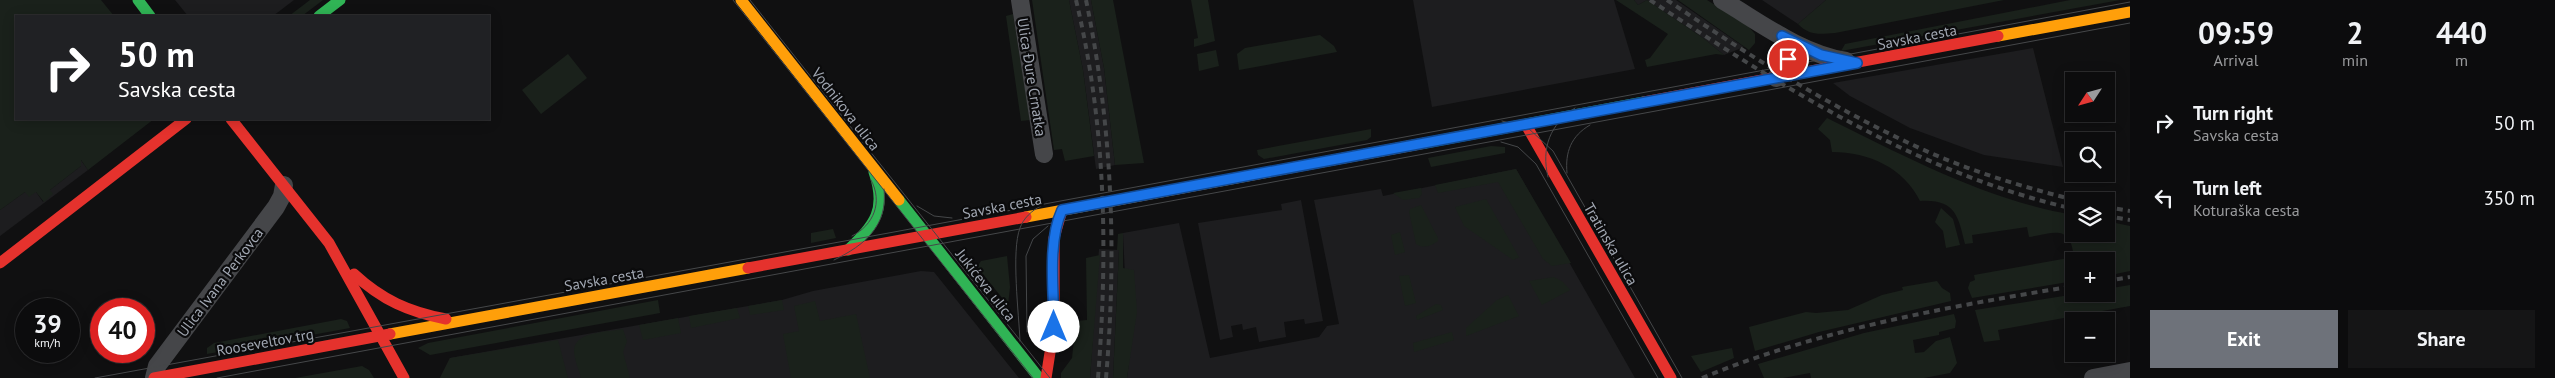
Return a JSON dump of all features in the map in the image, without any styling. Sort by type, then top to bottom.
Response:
[{"type":"main road","points":[[138,0],[149,15]]},
{"type":"main road","points":[[320,15],[340,0]]},
{"type":"main road","name":"Vodnikova ulica","points":[[741,0],[928,235]]},
{"type":"main road","name":"Savska cesta","points":[[381,336],[2130,12]]},
{"type":"main road","points":[[0,263],[185,120]]},
{"type":"main road","points":[[232,120],[284,185],[338,258],[404,378]]},
{"type":"main road","name":"Tratinska ulica","points":[[1526,125],[1671,378]]},
{"type":"main road","points":[[848,250],[875,222],[881,205],[879,184],[867,159]]},
{"type":"main road","points":[[1046,378],[1054,327],[1054,238],[1062,210]]},
{"type":"main road","name":"Jukićeva ulica","points":[[928,235],[1039,378]]},
{"type":"main road","points":[[338,258],[386,302],[412,312],[459,322]]},
{"type":"main road","name":"Rooseveltov trg","points":[[154,378],[381,336]]},
{"type":"street","name":"Ulica Đure Crnatka","points":[[1020,0],[1044,154]]},
{"type":"street","points":[[1722,0],[1782,36],[1821,55],[1857,63]]},
{"type":"street","points":[[1776,78],[1784,68],[1789,53],[1782,36]]},
{"type":"street","name":"Ulica Ivana Perkovca","points":[[154,378],[157,366],[276,207],[282,196],[284,185]]},
{"type":"street","points":[[2093,378],[2130,371]]},
{"type":"shaded area","points":[[0,0],[101,0],[113,15],[15,15],[15,120],[153,120],[88,170],[81,160],[81,166],[50,190],[53,194],[44,202],[36,192],[29,197],[25,192],[0,210]]},
{"type":"shaded area","points":[[175,0],[294,0],[274,15],[187,15]]},
{"type":"shaded area","points":[[310,0],[323,0],[303,15],[290,15]]},
{"type":"shaded area","points":[[1032,0],[1069,0],[1083,70],[1094,156],[1065,161],[1062,149],[1054,150]]},
{"type":"shaded area","points":[[1069,0],[1091,0],[1104,68],[1115,165],[1096,169],[1083,70]]},
{"type":"shaded area","points":[[1091,0],[1113,0],[1144,163],[1115,165],[1104,68]]},
{"type":"shaded area","points":[[1191,0],[1208,0],[1215,41],[1194,47],[1194,39],[1198,38]]},
{"type":"shaded area","points":[[1413,0],[1614,0],[1635,69],[1432,107]]},
{"type":"shaded area","points":[[1616,0],[1634,0],[1638,5],[1647,0],[1703,38],[1724,55],[1716,54],[1647,67],[1645,60],[1650,58],[1668,34]]},
{"type":"shaded area","points":[[1634,0],[1647,0],[1638,5]]},
{"type":"shaded area","points":[[1647,0],[1676,0],[1744,47],[1724,55],[1703,38]]},
{"type":"shaded area","points":[[1678,0],[1707,0],[1748,26],[1755,34],[1755,43],[1749,50]]},
{"type":"shaded area","points":[[1762,0],[1826,0],[1798,24]]},
{"type":"shaded area","points":[[1826,0],[2004,0],[1835,33],[1819,34],[1807,31],[1798,24]]},
{"type":"shaded area","points":[[2070,0],[2120,0],[1841,51],[1845,44]]},
{"type":"shaded area","points":[[1013,14],[1030,120],[1021,121],[1006,16]]},
{"type":"shaded area","points":[[1320,35],[1334,46],[1337,52],[1239,70],[1237,54],[1245,48]]},
{"type":"shaded area","points":[[2033,48],[2063,167],[1984,155],[1910,128],[1850,96],[1833,83]]},
{"type":"shaded area","points":[[1216,50],[1219,66],[1199,71],[1197,54]]},
{"type":"shaded area","points":[[568,54],[587,78],[541,114],[522,90]]},
{"type":"shaded area","points":[[1827,118],[1917,162],[1978,188],[2009,199],[2065,213],[2065,235],[2054,233],[2029,237],[2027,227],[1972,235],[1973,243],[1965,244],[1957,217],[1948,206],[1932,201],[1920,201],[1905,179],[1884,164],[1859,155],[1832,152],[1830,140],[1818,129]]},
{"type":"shaded area","points":[[1371,129],[1371,137],[1367,140],[1264,159],[1258,155],[1257,150]]},
{"type":"shaded area","points":[[1491,146],[1505,147],[1505,153],[1431,167],[1428,158]]},
{"type":"shaded area","points":[[80,159],[88,170],[0,236],[0,210],[25,192],[36,192],[43,202],[50,190],[81,166]]},
{"type":"shaded area","points":[[1516,169],[1635,378],[1127,378],[1129,362],[1123,233],[1179,223],[1210,358],[1319,337],[1327,326],[1339,324],[1314,200],[1381,189],[1383,196]]},
{"type":"shaded area","points":[[1516,169],[1571,263],[1552,266],[1543,259],[1498,182],[1438,193],[1435,185]]},
{"type":"shaded area","points":[[1421,188],[1422,194],[1419,198],[1403,200],[1393,193]]},
{"type":"shaded area","points":[[1486,199],[1520,257],[1513,260],[1464,226],[1455,207]]},
{"type":"shaded area","points":[[1301,200],[1323,321],[1305,324],[1304,319],[1284,322],[1286,337],[1259,342],[1256,327],[1243,330],[1242,324],[1231,326],[1233,337],[1220,340],[1198,223],[1282,210],[1281,204]]},
{"type":"shaded area","points":[[1421,205],[1438,238],[1438,241],[1427,246],[1416,244],[1409,212],[1410,209]]},
{"type":"shaded area","points":[[1941,208],[1953,219],[1960,245],[1946,248],[1943,231],[1935,222]]},
{"type":"shaded area","points":[[2115,223],[2130,226],[2130,271],[2115,274],[2115,252],[2073,252],[2070,242],[2115,242]]},
{"type":"shaded area","points":[[833,229],[836,238],[811,243],[811,233]]},
{"type":"shaded area","points":[[1400,232],[1405,252],[1395,255],[1391,235]]},
{"type":"shaded area","points":[[1123,233],[1123,268],[1134,270],[1137,312],[1127,378],[1113,378],[1119,250],[1117,250],[1118,234]]},
{"type":"shaded area","points":[[1099,249],[1119,250],[1113,378],[1090,378]]},
{"type":"shaded area","points":[[1100,255],[1090,378],[1061,378],[1061,373],[1072,358],[1076,321],[1087,320],[1086,258]]},
{"type":"shaded area","points":[[1007,256],[1010,287],[1008,305],[977,267],[981,261]]},
{"type":"shaded area","points":[[2065,259],[2065,282],[1972,298],[1968,288],[1970,282],[1975,280],[1974,275]]},
{"type":"shaded area","points":[[921,271],[934,272],[1019,378],[440,378],[450,358],[782,300],[813,291]]},
{"type":"shaded area","points":[[1409,275],[1416,303],[1405,306],[1399,276]]},
{"type":"shaded area","points":[[1554,277],[1563,282],[1570,290],[1542,305],[1529,281]]},
{"type":"shaded area","points":[[1937,281],[1942,288],[1950,293],[1951,301],[1819,332],[1755,351],[1749,327],[1806,312],[1848,310],[1882,295],[1903,290],[1902,287]]},
{"type":"shaded area","points":[[2130,285],[2130,306],[2097,312],[2065,312],[2065,318],[1998,330],[2000,340],[1984,342],[1975,310],[2065,296],[2065,302],[2115,302],[2115,288]]},
{"type":"shaded area","points":[[1508,295],[1519,316],[1466,336],[1466,328],[1497,300]]},
{"type":"shaded area","points":[[658,300],[660,313],[430,355],[418,348],[428,343]]},
{"type":"shaded area","points":[[782,300],[784,310],[750,315],[748,306]]},
{"type":"shaded area","points":[[815,301],[820,321],[856,314],[870,378],[791,378],[783,334],[799,331],[794,306]]},
{"type":"shaded area","points":[[1436,304],[1441,305],[1443,310],[1417,320],[1416,316]]},
{"type":"shaded area","points":[[737,308],[740,318],[691,328],[689,316]]},
{"type":"shaded area","points":[[1954,314],[1955,328],[1939,332],[1939,335],[1913,340],[1915,353],[1924,352],[1936,341],[1950,337],[1957,363],[1950,373],[1924,378],[1811,378],[1810,373],[1783,378],[1764,378],[1758,364],[1864,333]]},
{"type":"shaded area","points":[[678,318],[681,333],[643,340],[639,325]]},
{"type":"shaded area","points":[[341,319],[347,321],[350,328],[207,354],[207,348],[214,343]]},
{"type":"shaded area","points":[[623,329],[627,341],[623,352],[630,378],[581,378],[574,353],[576,344],[580,339],[602,332]]},
{"type":"shaded area","points":[[1452,332],[1454,340],[1414,352],[1413,343]]},
{"type":"shaded area","points":[[558,340],[568,378],[440,378],[450,358]]},
{"type":"shaded area","points":[[1732,348],[1734,358],[1701,372],[1691,356]]},
{"type":"shaded area","points":[[362,366],[369,370],[374,378],[295,378]]},
{"type":"tram line","points":[[733,0],[1033,378]]},
{"type":"tram line","points":[[750,0],[1050,378]]},
{"type":"tram line","points":[[95,378],[894,232],[2130,2]]},
{"type":"tram line","points":[[217,378],[2130,23]]},
{"type":"tram line","points":[[1548,177],[1546,156],[1550,138],[1559,121],[1575,108]]},
{"type":"tram line","points":[[1502,121],[1528,128],[1553,151],[1682,378]]},
{"type":"tram line","points":[[1567,173],[1568,151],[1578,134],[1590,125]]},
{"type":"tram line","points":[[1501,142],[1518,147],[1536,164],[1658,378]]},
{"type":"tram line","points":[[852,236],[866,226],[874,212],[876,196],[871,180]]},
{"type":"tram line","points":[[834,260],[855,248],[872,233],[882,214],[884,189]]},
{"type":"tram line","points":[[917,206],[934,216],[952,218]]},
{"type":"tram line","points":[[1020,341],[1016,267],[1017,238],[1021,225],[1026,218],[1041,206]]},
{"type":"tram line","points":[[1027,332],[1026,256],[1033,239],[1048,226]]},
{"type":"railway","points":[[1076,0],[1094,94],[1102,188],[1103,283],[1098,378]]},
{"type":"railway","points":[[1086,0],[1102,94],[1110,188],[1111,283],[1106,378]]},
{"type":"railway","points":[[1650,0],[1750,64],[1853,124],[1906,150],[1960,173],[2016,193],[2065,207]]},
{"type":"railway","points":[[1667,0],[1818,96],[1913,145],[1974,170],[2015,184],[2065,197]]},
{"type":"railway","points":[[2115,208],[2130,211]]},
{"type":"railway","points":[[2115,218],[2130,220]]},
{"type":"railway","points":[[2115,280],[2130,277]]},
{"type":"railway","points":[[1702,378],[1792,346],[1839,333],[1932,311],[2065,288]]},
{"type":"traffic: fast","points":[[138,0],[149,15]]},
{"type":"traffic: fast","points":[[320,15],[340,0]]},
{"type":"traffic: fast","points":[[1425,143],[1644,102]]},
{"type":"traffic: fast","points":[[848,250],[872,224],[879,207],[878,185],[874,172]]},
{"type":"traffic: fast","points":[[899,200],[1039,378]]},
{"type":"traffic: slow","points":[[741,0],[899,200]]},
{"type":"traffic: slow","points":[[1998,36],[2130,12]]},
{"type":"traffic: slow","points":[[1026,217],[1425,143]]},
{"type":"traffic: slow","points":[[390,334],[748,268]]},
{"type":"traffic: jam","points":[[1644,102],[1998,36]]},
{"type":"traffic: jam","points":[[0,263],[185,120]]},
{"type":"traffic: jam","points":[[232,120],[329,243],[404,378]]},
{"type":"traffic: jam","points":[[1526,125],[1671,378]]},
{"type":"traffic: jam","points":[[1046,378],[1054,327],[1054,238],[1062,210]]},
{"type":"traffic: jam","points":[[748,268],[1026,217]]},
{"type":"traffic: jam","points":[[354,274],[375,291],[397,304],[420,313],[446,319]]},
{"type":"traffic: jam","points":[[154,378],[390,334]]},
{"type":"route","points":[[1054,327],[1054,238],[1057,222],[1062,210],[1857,63],[1821,55],[1782,36],[1789,53],[1788,59]]}]
